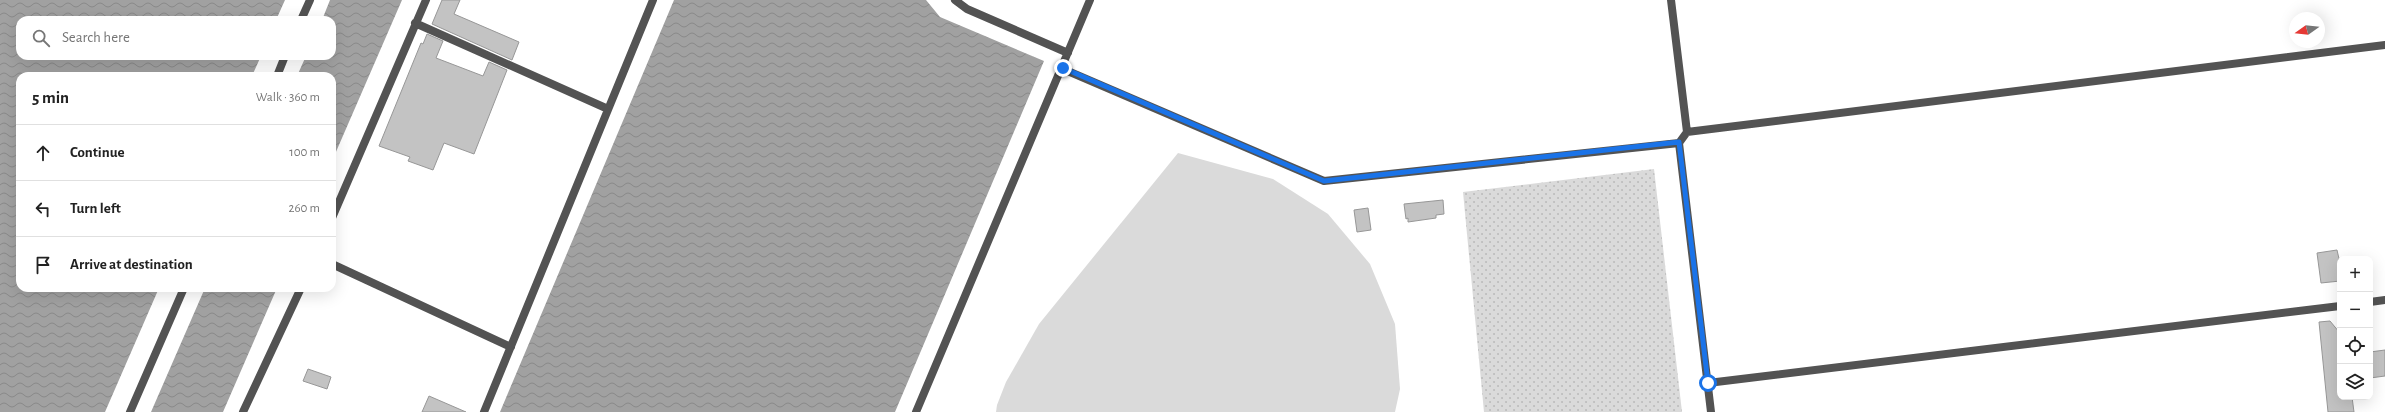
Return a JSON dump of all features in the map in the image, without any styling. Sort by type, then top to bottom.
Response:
[{"type":"street","points":[[303,16],[310,0]]},
{"type":"street","points":[[336,209],[426,0]]},
{"type":"street","points":[[484,412],[653,0]]},
{"type":"street","points":[[955,0],[967,9],[1068,53]]},
{"type":"street","points":[[916,412],[1063,68],[1090,0]]},
{"type":"street","points":[[1671,0],[1687,132]]},
{"type":"street","points":[[415,23],[608,110]]},
{"type":"street","points":[[1063,68],[1324,181],[1679,142],[1687,132],[2385,45]]},
{"type":"street","points":[[279,72],[283,60]]},
{"type":"street","points":[[1679,142],[1711,412]]},
{"type":"street","points":[[336,266],[510,346]]},
{"type":"street","points":[[130,412],[182,292]]},
{"type":"street","points":[[243,412],[299,292]]},
{"type":"street","points":[[2373,302],[2385,300]]},
{"type":"street","points":[[1708,383],[2337,306]]},
{"type":"shaded area","points":[[1178,153],[1273,179],[1328,214],[1370,264],[1395,324],[1400,389],[1395,412],[996,412],[997,405],[1006,382],[1039,324]]},
{"type":"shaded area","points":[[1654,169],[1682,412],[1484,412],[1463,192]]},
{"type":"water","points":[[0,0],[285,0],[278,16],[16,16],[16,60],[259,60],[254,72],[16,72],[16,292],[157,292],[105,412],[0,412]]},
{"type":"water","points":[[330,0],[402,0],[336,152],[336,72],[299,72],[304,60],[336,60],[336,16],[324,16]]},
{"type":"water","points":[[674,0],[926,0],[940,17],[1044,61],[895,412],[500,412]]},
{"type":"water","points":[[203,292],[275,292],[223,412],[151,412]]},
{"type":"building","points":[[442,0],[460,0],[454,14],[519,42],[512,60],[432,24]]},
{"type":"building","points":[[427,34],[443,41],[436,58],[483,76],[489,62],[507,70],[474,154],[444,143],[433,170],[408,161],[410,157],[379,146],[421,43],[423,44]]},
{"type":"building","points":[[1443,200],[1444,214],[1436,215],[1436,218],[1408,222],[1408,218],[1406,219],[1404,204]]},
{"type":"building","points":[[1368,208],[1371,230],[1357,232],[1354,210]]},
{"type":"building","points":[[2337,250],[2338,256],[2337,256],[2337,281],[2321,283],[2317,253]]},
{"type":"building","points":[[2330,321],[2337,329],[2337,400],[2352,400],[2354,412],[2328,412],[2319,322]]},
{"type":"building","points":[[2385,350],[2385,376],[2373,378],[2373,352]]},
{"type":"building","points":[[308,369],[331,377],[327,389],[303,381]]},
{"type":"building","points":[[429,396],[466,412],[422,412]]},
{"type":"route","points":[[1063,68],[1324,181],[1679,142],[1708,383]]}]
